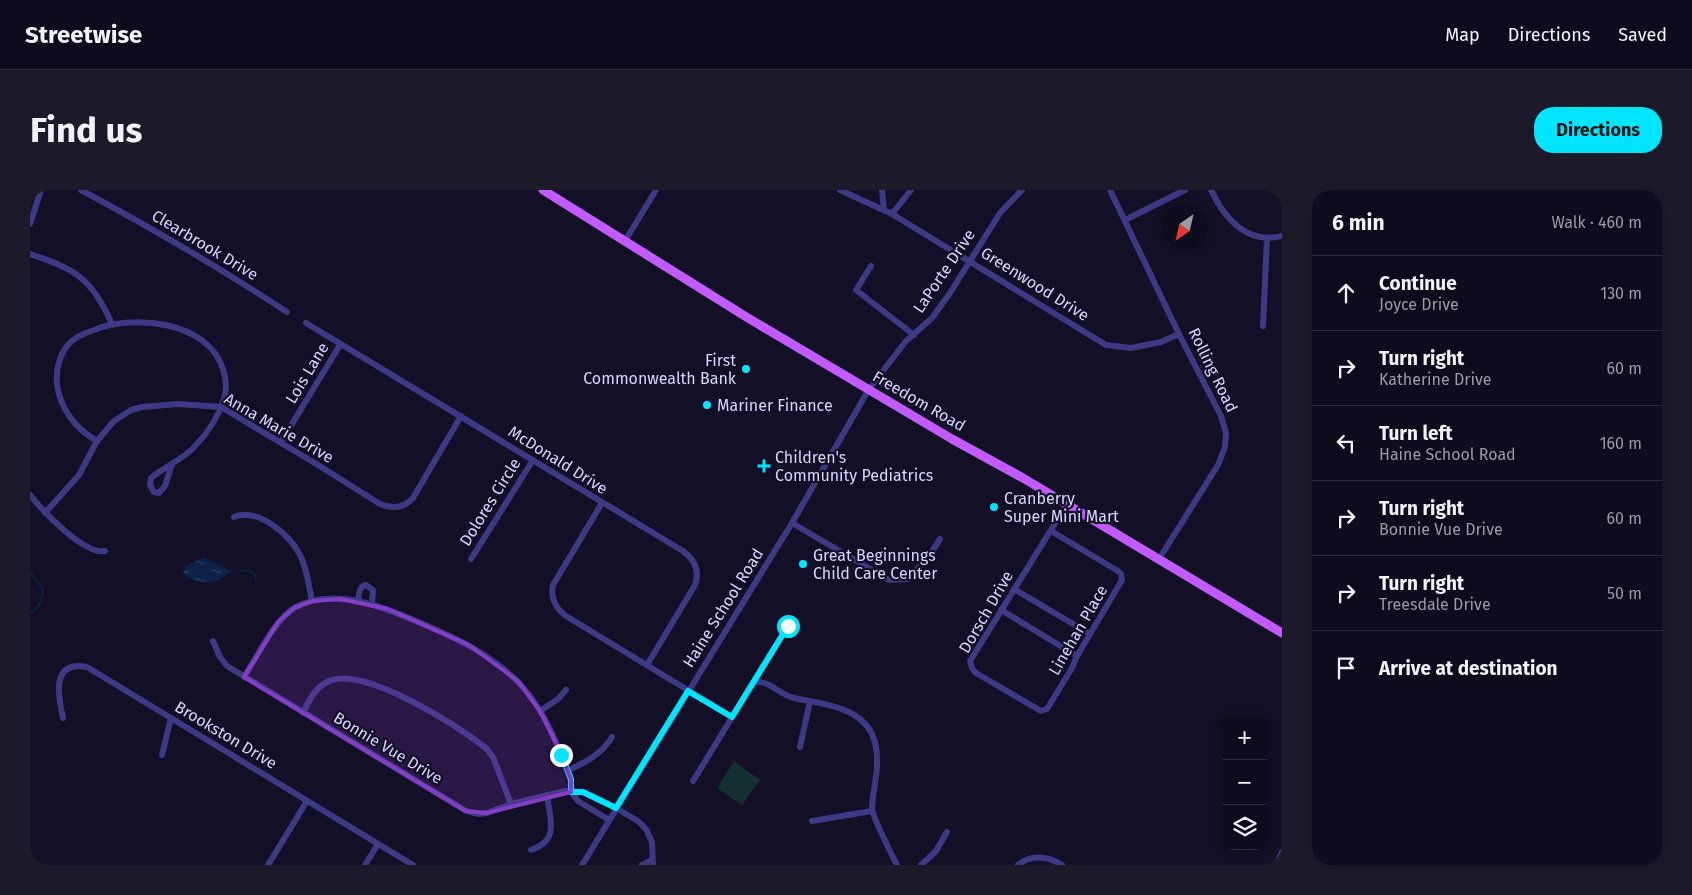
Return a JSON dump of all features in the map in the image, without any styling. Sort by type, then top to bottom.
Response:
[{"type":"main road","name":"Freedom Road","points":[[542,190],[625,240],[685,280],[1067,504],[1282,633]]},
{"type":"street","points":[[30,224],[41,190]]},
{"type":"street","name":"Clearbrook Drive","points":[[81,190],[212,264],[287,312]]},
{"type":"street","points":[[625,240],[656,190]]},
{"type":"street","name":"Greenwood Drive","points":[[840,190],[892,214],[1106,344],[1131,348],[1161,342],[1179,334]]},
{"type":"street","points":[[882,190],[884,210]]},
{"type":"street","points":[[892,214],[912,190]]},
{"type":"street","name":"LaPorte Drive","points":[[869,389],[906,341],[932,318],[950,293],[1000,213],[1022,190]]},
{"type":"street","name":"Rolling Road","points":[[1110,190],[1224,423],[1226,440],[1218,465],[1160,559]]},
{"type":"street","points":[[1125,220],[1185,190]]},
{"type":"street","points":[[1211,190],[1226,217],[1244,231],[1267,238],[1282,236]]},
{"type":"street","points":[[1263,326],[1267,238]]},
{"type":"street","points":[[30,254],[64,267],[84,280],[99,297],[112,324]]},
{"type":"street","points":[[871,266],[856,290],[914,335]]},
{"type":"street","points":[[97,441],[80,429],[67,414],[58,389],[57,373],[60,357],[71,342],[88,332],[112,324],[132,322],[156,323],[185,332],[203,341],[217,356],[224,372],[225,390],[221,407],[197,444],[151,478],[150,485],[154,492],[159,492],[165,486],[172,464]]},
{"type":"street","name":"McDonald Drive","points":[[306,323],[687,554],[697,571],[692,593],[647,664]]},
{"type":"street","name":"Lois Lane","points":[[281,442],[340,344]]},
{"type":"street","name":"Haine School Road","points":[[582,865],[792,523],[869,389]]},
{"type":"street","name":"Anna Marie Drive","points":[[46,513],[80,475],[97,441],[108,426],[131,410],[142,407],[186,404],[221,407],[380,504],[395,508],[407,504],[413,498],[461,416]]},
{"type":"street","name":"Dolores Circle","points":[[471,559],[533,460]]},
{"type":"street","points":[[30,495],[58,525],[90,549],[96,552],[105,551]]},
{"type":"street","points":[[602,503],[553,585],[552,598],[558,610],[732,717]]},
{"type":"street","name":"Dorsch Drive","points":[[1037,710],[976,674],[970,661],[1067,504]]},
{"type":"street","points":[[234,517],[243,515],[254,516],[269,523],[282,533],[300,556],[312,601]]},
{"type":"street","points":[[792,523],[889,580],[908,579],[929,556],[940,539]]},
{"type":"street","name":"Linehan Place","points":[[1037,710],[1047,709],[1122,580],[1121,574],[1050,531]]},
{"type":"street","points":[[358,601],[360,590],[366,585],[373,590],[372,605]]},
{"type":"street","points":[[1014,589],[1090,634]]},
{"type":"street","points":[[244,677],[281,619],[294,608],[312,601],[340,600],[358,601],[388,609],[481,652],[501,666],[518,682],[540,711],[568,770],[571,779],[571,792],[578,801],[609,820]]},
{"type":"street","points":[[1001,610],[1077,656]]},
{"type":"street","points":[[693,781],[788,626]]},
{"type":"street","name":"Bonnie Vue Drive","points":[[213,642],[224,663],[244,677],[396,767],[466,812],[487,813],[511,804],[565,791],[583,792],[616,808],[638,821],[646,829],[652,842],[652,863]]},
{"type":"street","name":"Brookston Drive","points":[[63,718],[58,693],[61,677],[68,669],[77,666],[87,667],[412,865]]},
{"type":"street","points":[[302,713],[316,690],[326,682],[338,678],[359,679],[412,701],[430,710],[486,748],[493,757],[511,804]]},
{"type":"street","points":[[752,683],[762,682],[786,696],[832,705],[848,712],[862,722],[872,736],[877,760],[872,811],[897,865]]},
{"type":"street","points":[[540,711],[558,699],[566,690]]},
{"type":"street","points":[[800,747],[810,701]]},
{"type":"street","points":[[162,755],[171,718]]},
{"type":"street","points":[[568,770],[599,753],[605,748],[612,737]]},
{"type":"street","points":[[530,850],[544,844],[550,835],[551,822],[547,795]]},
{"type":"street","points":[[268,865],[307,801]]},
{"type":"street","points":[[812,821],[872,811]]},
{"type":"street","points":[[921,865],[936,851],[947,832]]},
{"type":"street","points":[[365,865],[378,844]]},
{"type":"street","points":[[1276,865],[1282,852]]},
{"type":"street","points":[[1018,865],[1031,858],[1050,859],[1062,865]]},
{"type":"street","points":[[642,865],[652,863]]},
{"type":"highlighted area","points":[[340,599],[388,609],[469,645],[518,681],[540,711],[557,745],[571,779],[571,792],[487,813],[466,811],[244,677],[278,622],[294,608],[312,601]]},
{"type":"green space","points":[[734,761],[760,780],[742,805],[717,788]]},
{"type":"water","points":[[205,558],[229,570],[241,571],[229,572],[218,580],[209,582],[195,580],[183,573],[186,566]]},
{"type":"waterway","points":[[241,571],[251,572],[256,577],[255,580]]},
{"type":"waterway","points":[[30,572],[43,589],[40,603],[30,613]]},
{"type":"place","name":"First Commonwealth Bank","points":[[746,369]]},
{"type":"place","name":"Mariner Finance","points":[[707,405]]},
{"type":"place","name":"Children's Community Pediatrics","points":[[764,466]]},
{"type":"place","name":"Cranberry Super Mini Mart","points":[[994,507]]},
{"type":"place","name":"Great Beginnings Child Care Center","points":[[803,564]]},
{"type":"route","points":[[561,755],[571,779],[571,792],[583,792],[616,808],[688,691],[732,717],[788,626]]}]
